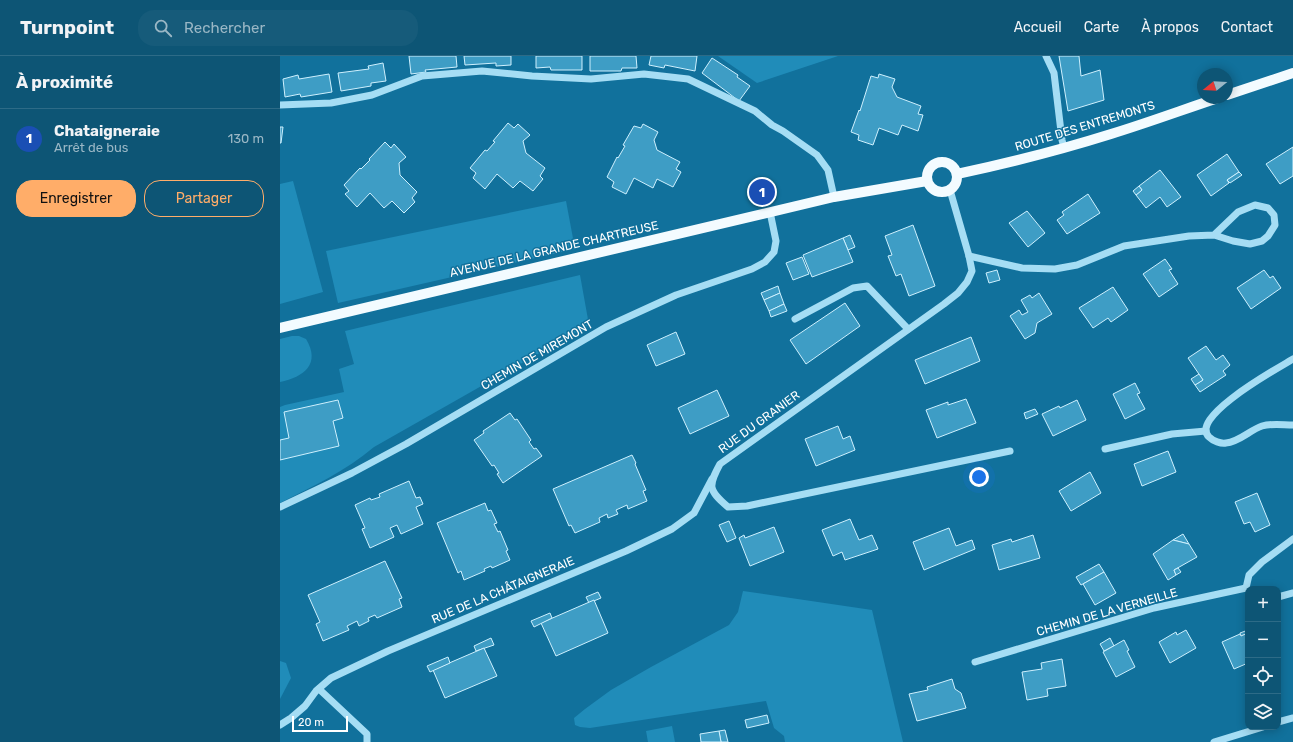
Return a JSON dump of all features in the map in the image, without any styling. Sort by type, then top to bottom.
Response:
[{"type":"main road","points":[[1233,93],[1293,73]]},
{"type":"main road","name":"ROUTE DES ENTREMONTS","points":[[957,174],[989,168],[1064,148],[1200,104]]},
{"type":"main road","points":[[938,162],[943,162],[952,166],[957,174],[956,184],[950,190],[945,192],[936,192],[927,181],[927,172],[930,167],[938,162]]},
{"type":"main road","points":[[834,197],[927,181]]},
{"type":"main road","name":"AVENUE DE LA GRANDE CHARTREUSE","points":[[280,328],[834,197]]},
{"type":"street","points":[[1046,56],[1054,73],[1064,148]]},
{"type":"street","points":[[280,105],[331,103],[372,95],[422,76],[482,71],[532,76],[591,79],[644,74],[688,79],[755,111],[817,155],[828,170],[834,197]]},
{"type":"street","name":"RUE DU GRANIER","points":[[950,190],[972,271],[967,282],[958,293],[720,464],[712,480],[714,495],[728,507],[748,506],[1010,451]]},
{"type":"street","points":[[969,256],[1022,268],[1055,269],[1077,265],[1124,246],[1189,236],[1214,235],[1233,242],[1250,244],[1262,241],[1268,236],[1275,225],[1274,215],[1268,208],[1255,205],[1238,212],[1214,235]]},
{"type":"street","name":"CHEMIN DE MIREMONT","points":[[280,507],[352,473],[406,444],[606,327],[676,295],[765,262],[774,252],[776,241],[770,212]]},
{"type":"street","points":[[794,319],[853,288],[867,286],[908,329]]},
{"type":"street","points":[[1293,359],[1233,396],[1208,422],[1206,431],[1208,437],[1216,442],[1226,443],[1235,441],[1262,426],[1293,425]]},
{"type":"street","points":[[1105,450],[1172,434],[1206,431]]},
{"type":"street","name":"RUE DE LA CHÂTAIGNERAIE","points":[[280,725],[305,706],[319,689],[331,678],[388,651],[626,551],[672,529],[694,513],[720,464]]},
{"type":"street","points":[[1248,586],[1250,575],[1262,562],[1293,539]]},
{"type":"street","name":"CHEMIN DE LA VERNEILLE","points":[[975,662],[1154,608],[1245,589]]},
{"type":"street","points":[[1281,597],[1293,593]]},
{"type":"street","points":[[319,689],[367,734],[367,742]]},
{"type":"street","points":[[1281,721],[1293,718]]},
{"type":"street","points":[[1214,742],[1253,730]]},
{"type":"shaded area","points":[[718,56],[838,56],[757,83]]},
{"type":"shaded area","points":[[293,181],[323,292],[280,304],[280,184]]},
{"type":"shaded area","points":[[566,201],[575,249],[338,303],[326,251]]},
{"type":"shaded area","points":[[580,275],[589,325],[374,447],[329,478],[280,503],[280,407],[344,392],[339,369],[354,364],[345,331]]},
{"type":"shaded area","points":[[299,336],[306,339],[312,356],[311,362],[303,373],[289,380],[280,382],[280,339]]},
{"type":"shaded area","points":[[743,591],[872,610],[903,742],[785,742],[784,736],[774,728],[766,701],[590,728],[575,725],[574,718],[611,690],[729,625],[738,612]]},
{"type":"shaded area","points":[[280,661],[286,663],[291,678],[280,699]]},
{"type":"shaded area","points":[[672,726],[675,742],[648,742],[646,731]]},
{"type":"building","points":[[409,56],[456,56],[457,67],[425,70],[426,72],[411,74]]},
{"type":"building","points":[[464,56],[511,56],[511,65],[496,66],[496,63],[465,65]]},
{"type":"building","points":[[536,56],[582,56],[582,70],[551,70],[550,67],[536,68]]},
{"type":"building","points":[[590,56],[636,56],[637,68],[622,68],[621,71],[590,71]]},
{"type":"building","points":[[651,56],[697,56],[695,71],[665,65],[664,68],[649,65]]},
{"type":"building","points":[[1059,56],[1079,56],[1081,76],[1100,70],[1104,100],[1068,111]]},
{"type":"building","points":[[712,58],[738,75],[737,77],[750,86],[739,101],[702,73]]},
{"type":"building","points":[[383,63],[386,81],[371,83],[371,86],[341,91],[338,73],[369,69],[368,66]]},
{"type":"building","points":[[329,74],[332,92],[301,97],[300,94],[285,97],[283,79],[298,75],[299,79]]},
{"type":"building","points":[[879,74],[895,79],[892,87],[897,97],[921,106],[918,114],[923,115],[918,131],[902,125],[898,135],[879,128],[873,145],[858,140],[859,135],[851,132],[859,110],[860,111],[871,76],[878,78]]},
{"type":"building","points":[[508,123],[514,128],[518,124],[530,135],[523,141],[526,153],[545,168],[540,176],[543,179],[533,191],[520,181],[513,188],[497,174],[485,189],[473,178],[476,173],[470,168],[485,150],[487,151],[495,142],[493,141]]},
{"type":"building","points":[[643,124],[658,132],[654,140],[657,150],[680,162],[676,169],[681,172],[673,187],[657,179],[653,188],[634,178],[626,194],[612,187],[614,182],[607,177],[617,157],[618,158],[625,146],[623,145],[634,126],[641,128]]},
{"type":"building","points":[[280,127],[283,127],[281,143],[280,143]]},
{"type":"building","points":[[385,142],[391,148],[394,144],[406,157],[399,163],[400,175],[417,192],[412,198],[415,202],[404,213],[392,201],[384,208],[370,193],[357,207],[345,194],[349,191],[344,185],[370,160],[369,159]]},
{"type":"building","points":[[1293,147],[1293,176],[1280,184],[1266,164]]},
{"type":"building","points":[[1227,154],[1239,172],[1227,180],[1229,183],[1211,196],[1197,175]]},
{"type":"building","points":[[1160,170],[1181,197],[1167,207],[1160,197],[1146,208],[1136,195],[1142,190],[1139,186]]},
{"type":"building","points":[[1239,172],[1242,175],[1230,183],[1227,180]]},
{"type":"building","points":[[1139,186],[1142,190],[1136,195],[1133,191]]},
{"type":"building","points":[[1088,194],[1100,213],[1067,234],[1057,220],[1064,215],[1062,212]]},
{"type":"building","points":[[1027,211],[1045,233],[1028,247],[1009,223]]},
{"type":"building","points":[[913,225],[935,286],[909,296],[901,274],[896,276],[888,256],[892,255],[885,236]]},
{"type":"building","points":[[850,235],[855,247],[848,250],[843,238]]},
{"type":"building","points":[[843,238],[853,262],[812,277],[803,255]]},
{"type":"building","points":[[802,257],[809,274],[793,280],[786,263]]},
{"type":"building","points":[[1165,259],[1172,269],[1169,270],[1178,284],[1159,297],[1143,274]]},
{"type":"building","points":[[997,270],[1000,280],[989,283],[986,273]]},
{"type":"building","points":[[1264,270],[1270,278],[1273,276],[1281,288],[1251,309],[1237,288]]},
{"type":"building","points":[[778,286],[780,293],[764,300],[761,293]]},
{"type":"building","points":[[1113,287],[1128,310],[1111,322],[1108,318],[1093,328],[1079,308]]},
{"type":"building","points":[[780,293],[784,304],[769,311],[764,300]]},
{"type":"building","points":[[1039,293],[1052,314],[1037,323],[1035,333],[1025,339],[1010,316],[1019,310],[1022,315],[1028,312],[1021,300],[1030,295],[1032,298]]},
{"type":"building","points":[[845,303],[860,326],[806,364],[790,340]]},
{"type":"building","points":[[784,304],[787,311],[771,317],[769,311]]},
{"type":"building","points":[[676,332],[685,354],[656,366],[647,345]]},
{"type":"building","points":[[971,337],[980,361],[925,384],[915,360]]},
{"type":"building","points":[[1206,346],[1216,360],[1223,355],[1230,365],[1223,371],[1226,375],[1200,392],[1195,385],[1203,380],[1188,358]]},
{"type":"building","points":[[1199,374],[1203,380],[1195,385],[1191,379]]},
{"type":"building","points":[[1135,383],[1140,393],[1137,394],[1145,409],[1125,419],[1113,394]]},
{"type":"building","points":[[717,390],[729,416],[690,434],[678,408]]},
{"type":"building","points":[[966,399],[976,423],[937,438],[926,410],[948,402],[948,405]]},
{"type":"building","points":[[338,400],[343,418],[333,421],[339,446],[280,460],[280,440],[289,438],[284,412]]},
{"type":"building","points":[[1077,400],[1086,420],[1053,436],[1042,414]]},
{"type":"building","points":[[1035,409],[1038,414],[1026,419],[1024,413]]},
{"type":"building","points":[[510,413],[515,420],[517,419],[531,440],[529,442],[534,449],[536,448],[542,456],[503,483],[497,474],[499,473],[494,465],[492,466],[474,440],[484,433],[483,431]]},
{"type":"building","points":[[838,426],[843,439],[850,436],[855,450],[816,466],[805,439]]},
{"type":"building","points":[[1168,451],[1176,472],[1142,486],[1134,464]]},
{"type":"building","points":[[632,455],[646,490],[643,491],[647,501],[628,509],[627,505],[616,510],[618,514],[608,518],[607,514],[599,518],[600,522],[575,533],[571,525],[569,526],[553,489]]},
{"type":"building","points":[[1090,472],[1101,493],[1071,511],[1059,491]]},
{"type":"building","points":[[409,481],[416,498],[420,497],[423,504],[416,507],[423,524],[401,534],[397,525],[390,528],[394,537],[370,548],[362,529],[365,528],[355,505],[370,498],[371,500],[380,497],[379,494]]},
{"type":"building","points":[[1257,493],[1270,525],[1255,532],[1250,522],[1244,524],[1235,502]]},
{"type":"building","points":[[485,503],[488,511],[491,510],[497,523],[494,524],[498,532],[500,531],[508,550],[506,551],[510,560],[492,568],[491,566],[484,569],[485,571],[464,580],[461,571],[458,573],[437,523]]},
{"type":"building","points":[[850,519],[859,540],[872,535],[878,549],[845,560],[842,552],[833,556],[822,530]]},
{"type":"building","points":[[729,521],[736,538],[727,542],[719,525]]},
{"type":"building","points":[[774,527],[784,552],[750,566],[739,538],[744,535],[745,538]]},
{"type":"building","points":[[949,528],[956,546],[972,540],[975,549],[924,570],[913,542]]},
{"type":"building","points":[[1183,534],[1189,544],[1173,540]]},
{"type":"building","points":[[1033,535],[1040,558],[999,570],[992,545],[1011,539],[1012,542]]},
{"type":"building","points":[[1173,540],[1189,544],[1197,557],[1174,570],[1176,575],[1168,580],[1153,554]]},
{"type":"building","points":[[385,561],[402,598],[399,599],[402,607],[377,618],[375,615],[368,618],[369,621],[359,626],[357,621],[347,626],[349,630],[323,641],[316,624],[320,622],[308,595]]},
{"type":"building","points":[[1099,564],[1104,572],[1081,585],[1076,577]]},
{"type":"building","points":[[1178,568],[1181,572],[1176,575],[1174,570]]},
{"type":"building","points":[[1104,572],[1116,593],[1095,605],[1083,584]]},
{"type":"building","points":[[598,592],[601,598],[589,603],[586,597]]},
{"type":"building","points":[[594,600],[608,633],[556,656],[541,623]]},
{"type":"building","points":[[550,613],[552,618],[534,627],[531,621]]},
{"type":"building","points":[[1186,630],[1196,648],[1170,663],[1159,642],[1176,632],[1177,635]]},
{"type":"building","points":[[1245,631],[1245,634],[1241,636],[1240,633]]},
{"type":"building","points":[[1240,634],[1241,636],[1245,634],[1245,664],[1234,669],[1222,642]]},
{"type":"building","points":[[491,638],[494,645],[476,651],[474,646]]},
{"type":"building","points":[[1110,638],[1114,646],[1104,651],[1100,644]]},
{"type":"building","points":[[1124,640],[1129,650],[1127,651],[1135,667],[1116,677],[1103,652]]},
{"type":"building","points":[[484,648],[497,676],[445,698],[433,670]]},
{"type":"building","points":[[448,657],[450,663],[430,672],[427,666]]},
{"type":"building","points":[[1062,659],[1066,686],[1047,689],[1048,696],[1027,700],[1022,672],[1042,669],[1041,663]]},
{"type":"building","points":[[952,679],[955,689],[961,693],[966,708],[917,721],[909,694],[928,690],[927,687]]},
{"type":"building","points":[[767,715],[769,723],[747,728],[745,720]]},
{"type":"building","points":[[725,730],[728,742],[721,742],[719,731]]},
{"type":"building","points":[[719,731],[721,742],[701,742],[700,734]]},
{"type":"place","name":"Chataigneraie","points":[[762,192]]}]
